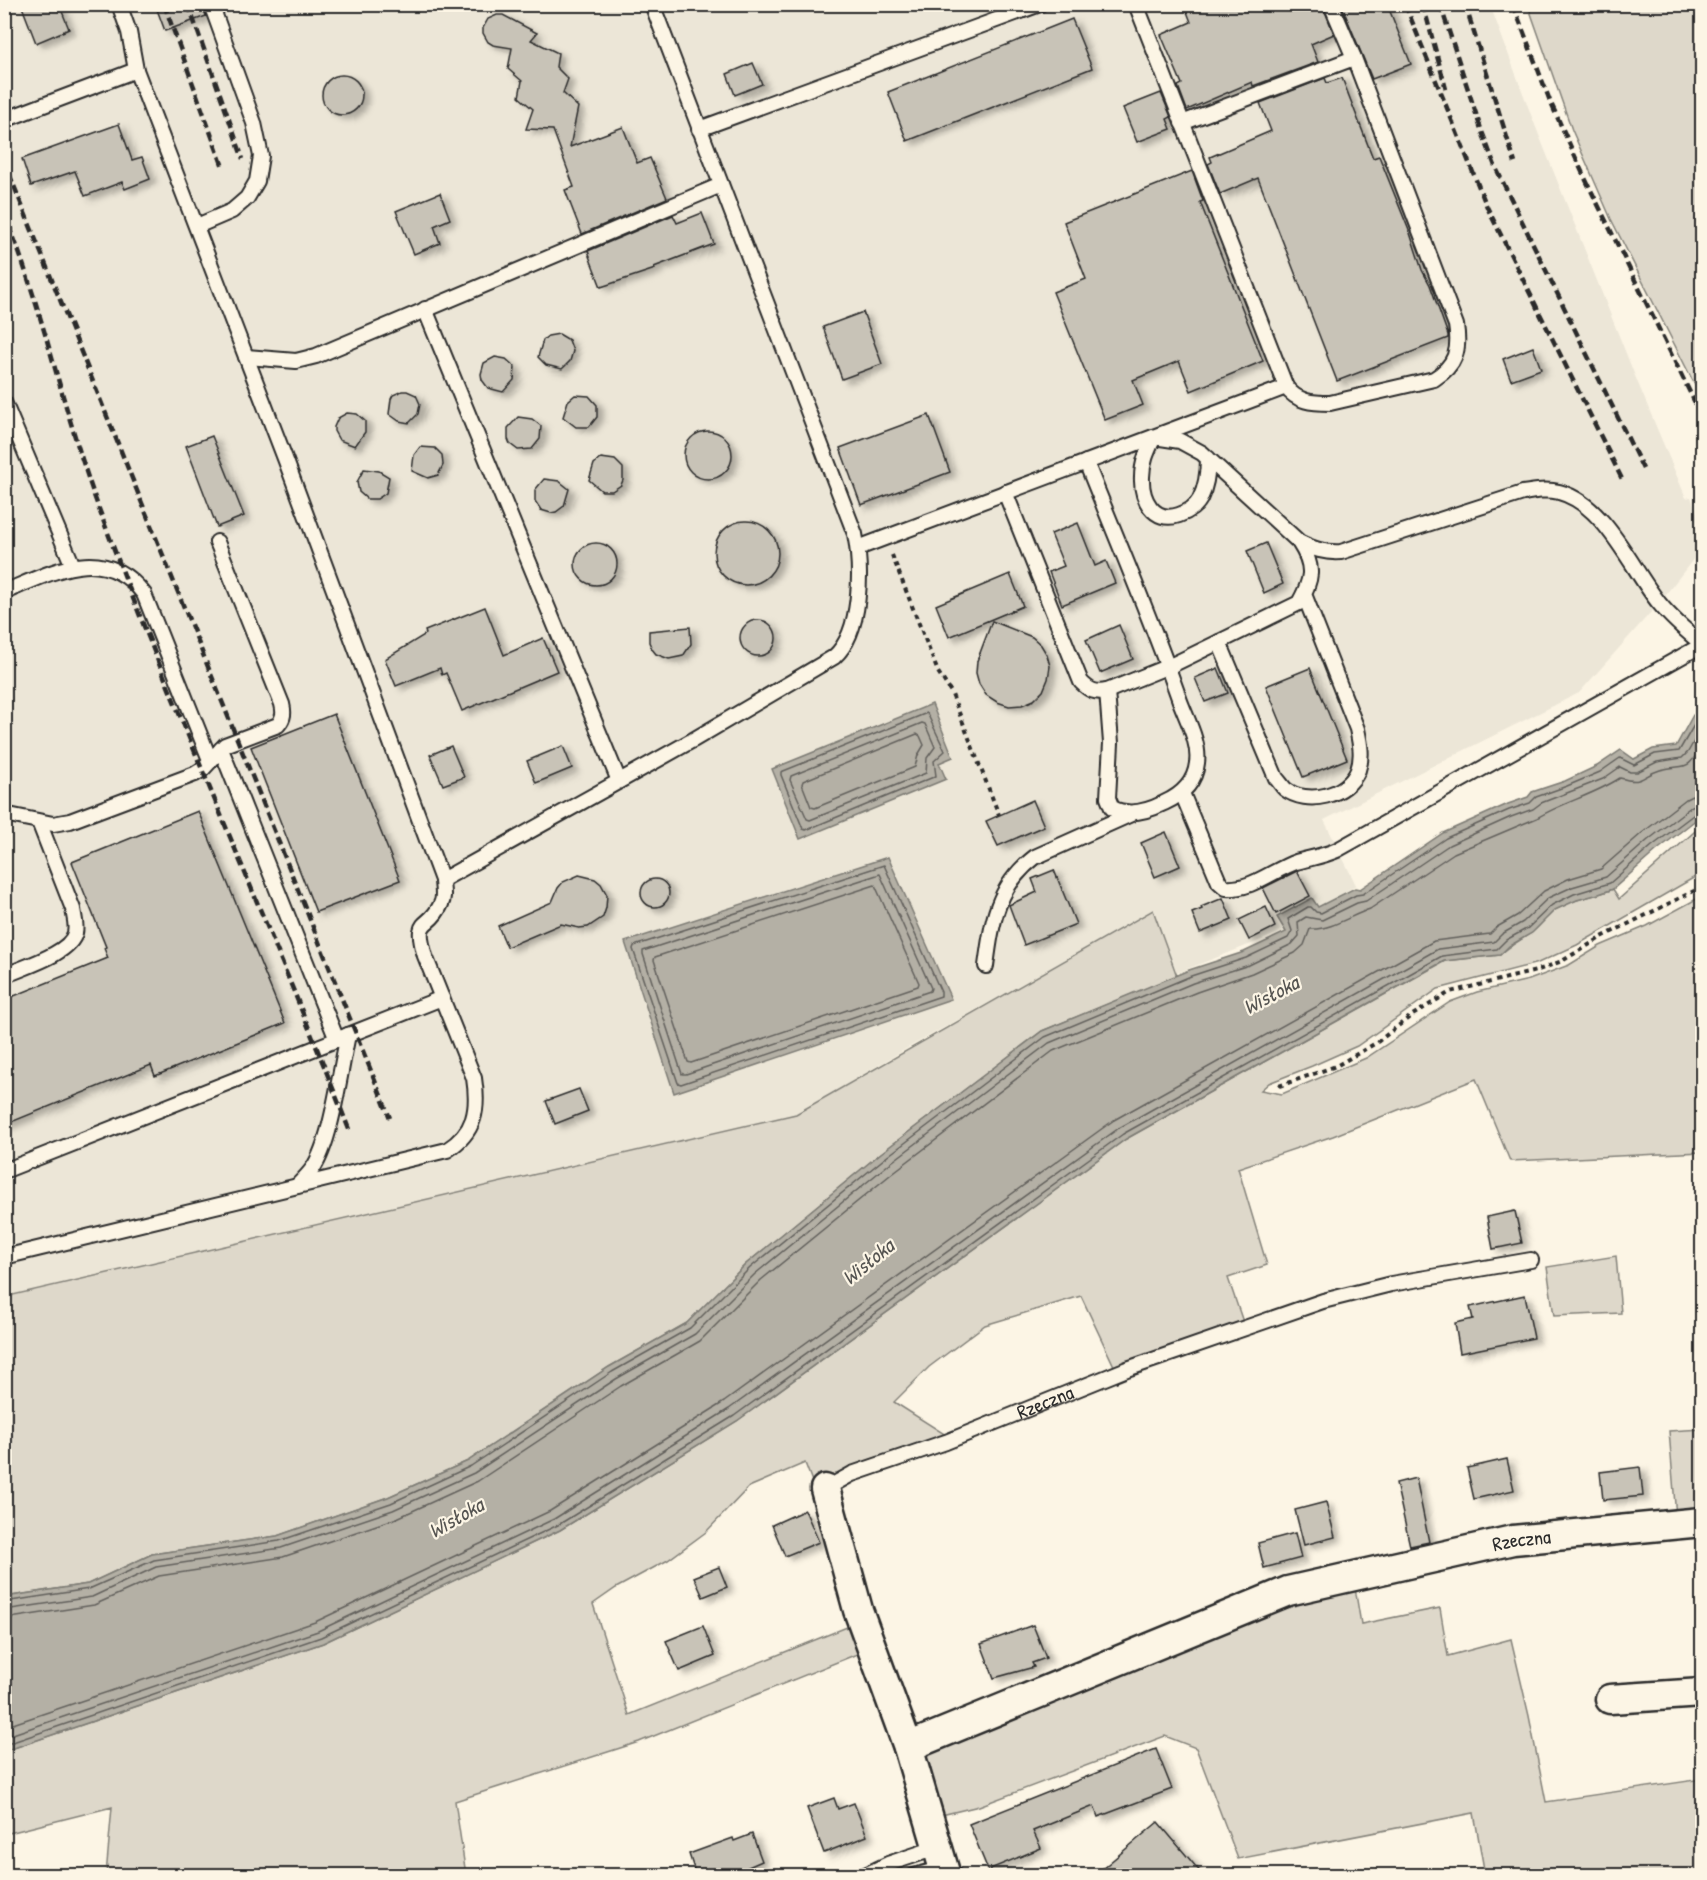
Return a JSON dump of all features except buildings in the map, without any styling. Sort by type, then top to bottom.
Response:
[{"type":"street","name":"Rzeczna","points":[[825,1489],[858,1610],[908,1747],[943,1863]]},
{"type":"street","name":"Rzeczna","points":[[908,1747],[1288,1591],[1513,1540],[1702,1522]]},
{"type":"street","points":[[1610,1699],[1702,1693]]},
{"type":"lane","points":[[4,1257],[447,1150],[459,1142],[468,1131],[474,1119],[476,1106],[477,1093],[474,1078],[420,939],[421,929],[441,906],[442,880],[136,70],[129,32],[119,4]]},
{"type":"lane","points":[[196,226],[232,211],[247,198],[257,181],[261,156],[254,123],[211,4]]},
{"type":"lane","points":[[442,880],[619,781],[840,652],[848,638],[854,616],[859,566],[855,534],[652,4]]},
{"type":"lane","points":[[699,129],[1040,4]]},
{"type":"lane","points":[[1136,4],[1286,387],[1293,396],[1315,403],[1330,403],[1434,379],[1445,372],[1459,344],[1456,325],[1354,58],[1331,4]]},
{"type":"lane","points":[[1182,123],[1354,58]]},
{"type":"lane","points":[[4,120],[136,70]]},
{"type":"lane","points":[[246,357],[296,361],[316,356],[721,185]]},
{"type":"lane","points":[[425,309],[619,781]]},
{"type":"lane","points":[[858,548],[1286,387]]},
{"type":"lane","points":[[4,402],[73,566]]},
{"type":"lane","points":[[1005,492],[1081,682],[1088,690],[1096,693],[1107,691],[1168,666],[1289,609],[1299,603],[1311,574],[1308,555],[1299,542],[1208,458],[1180,441],[1154,437]]},
{"type":"lane","points":[[1154,437],[1145,456],[1142,477],[1144,495],[1151,510],[1163,517],[1176,517],[1192,510],[1201,498],[1208,458]]},
{"type":"lane","points":[[986,966],[994,915],[1002,894],[1023,866],[1035,857],[1133,813],[1167,802],[1182,793],[1193,780],[1198,761],[1196,747],[1168,666],[1086,462]]},
{"type":"lane","points":[[1182,793],[1219,882],[1226,888],[1245,887],[1287,866],[1337,849],[1702,645],[1679,625],[1659,602],[1601,520],[1589,507],[1559,492],[1543,490],[1523,493],[1341,552],[1328,553],[1299,542]]},
{"type":"lane","points":[[4,814],[53,824],[70,821],[195,774],[225,745],[273,728],[282,719],[284,711],[217,542]]},
{"type":"lane","points":[[4,592],[63,567],[86,564],[105,566],[134,581],[144,594],[210,760]]},
{"type":"lane","points":[[1220,642],[1276,778],[1285,789],[1299,796],[1310,798],[1340,790],[1350,783],[1357,772],[1361,759],[1361,744],[1304,594]]},
{"type":"lane","points":[[1107,691],[1111,743],[1108,798],[1112,808],[1120,813],[1133,813]]},
{"type":"lane","points":[[221,748],[342,1037],[324,1142],[313,1168],[297,1186]]},
{"type":"lane","points":[[4,976],[59,952],[69,945],[75,934],[76,923],[73,909],[39,822]]},
{"type":"lane","points":[[4,1171],[442,998]]},
{"type":"lane","name":"Rzeczna","points":[[825,1489],[852,1474],[946,1442],[1127,1369],[1323,1301],[1391,1284],[1531,1260]]},
{"type":"lane","points":[[863,1875],[888,1864],[943,1863]]},
{"type":"lane","points":[[914,1875],[943,1863]]},
{"type":"path","points":[[885,537],[938,672],[951,692],[999,815]]},
{"type":"path","points":[[1279,1086],[1336,1066],[1376,1043],[1411,1016],[1450,992],[1536,971],[1562,961],[1602,937],[1702,887]]},
{"type":"shaded area","points":[[4,5],[1490,5],[1533,120],[1635,376],[1686,498],[1691,497],[1700,521],[1697,522],[1702,537],[1702,548],[1659,603],[1579,693],[1324,820],[1356,885],[1284,931],[1177,973],[1153,911],[911,1046],[796,1114],[5,1298]]},
{"type":"shaded area","points":[[1528,5],[1702,5],[1702,399],[1611,219],[1572,130]]},
{"type":"shaded area","points":[[1702,825],[1702,873],[1577,945],[1538,963],[1438,989],[1357,1046],[1269,1083],[1261,1090],[1282,1094],[1366,1058],[1450,1002],[1477,992],[1529,980],[1569,965],[1600,946],[1647,926],[1702,896],[1702,1152],[1510,1161],[1476,1079],[1333,1136],[1238,1168],[1267,1265],[1228,1278],[1243,1322],[1115,1368],[1081,1296],[985,1325],[929,1367],[894,1402],[946,1435],[813,1484],[805,1463],[749,1487],[706,1532],[668,1560],[616,1588],[593,1604],[629,1715],[852,1625],[862,1652],[639,1742],[455,1801],[466,1875],[106,1875],[112,1807],[5,1834],[5,1751],[323,1643],[560,1530],[737,1421],[1126,1139],[1445,961],[1500,955],[1534,931],[1555,910],[1576,900],[1613,889],[1619,899]]},
{"type":"shaded area","points":[[1153,910],[1177,976],[1042,1031],[881,1153],[746,1264],[687,1323],[609,1367],[468,1461],[388,1497],[277,1536],[152,1554],[88,1584],[5,1597],[4,1297],[796,1114]]},
{"type":"shaded area","points":[[1616,1256],[1621,1313],[1554,1316],[1547,1267]]},
{"type":"shaded area","points":[[1702,1429],[1702,1514],[1676,1517],[1669,1431]]},
{"type":"shaded area","points":[[1354,1582],[1361,1624],[1440,1608],[1448,1656],[1511,1639],[1546,1802],[1702,1779],[1702,1875],[1485,1875],[1474,1813],[1238,1859],[1196,1748],[1165,1736],[979,1806],[937,1816],[918,1759],[928,1746],[1261,1610]]},
{"type":"water","points":[[932,704],[953,757],[939,763],[946,779],[800,839],[772,769]]},
{"type":"water","name":"Wisłoka","points":[[1702,711],[1702,815],[1613,889],[1577,900],[1555,910],[1532,933],[1509,946],[1500,955],[1444,961],[1126,1139],[737,1421],[560,1530],[323,1643],[5,1751],[5,1597],[88,1584],[152,1554],[277,1536],[388,1497],[468,1461],[609,1367],[687,1323],[746,1264],[881,1153],[1042,1031],[1189,970],[1244,952],[1286,932],[1277,917],[1312,898],[1318,907],[1355,888],[1360,889],[1443,833],[1528,797],[1532,792],[1565,781],[1597,766],[1621,750],[1634,759],[1653,749],[1676,746],[1693,715]]},
{"type":"water","points":[[888,857],[951,999],[674,1093],[625,942]]},
{"type":"railway","points":[[164,4],[223,167]]},
{"type":"railway","points":[[188,4],[243,159]]},
{"type":"railway","points":[[1405,4],[1487,207],[1622,479]]},
{"type":"railway","points":[[1423,4],[1446,89]]},
{"type":"railway","points":[[1440,4],[1495,166],[1643,469]]},
{"type":"railway","points":[[1465,4],[1515,163]]},
{"type":"railway","points":[[1513,4],[1550,101],[1583,174],[1702,417]]},
{"type":"railway","points":[[4,161],[390,1118]]},
{"type":"railway","points":[[4,212],[30,286],[74,435],[99,509],[160,666],[350,1132]]}]
